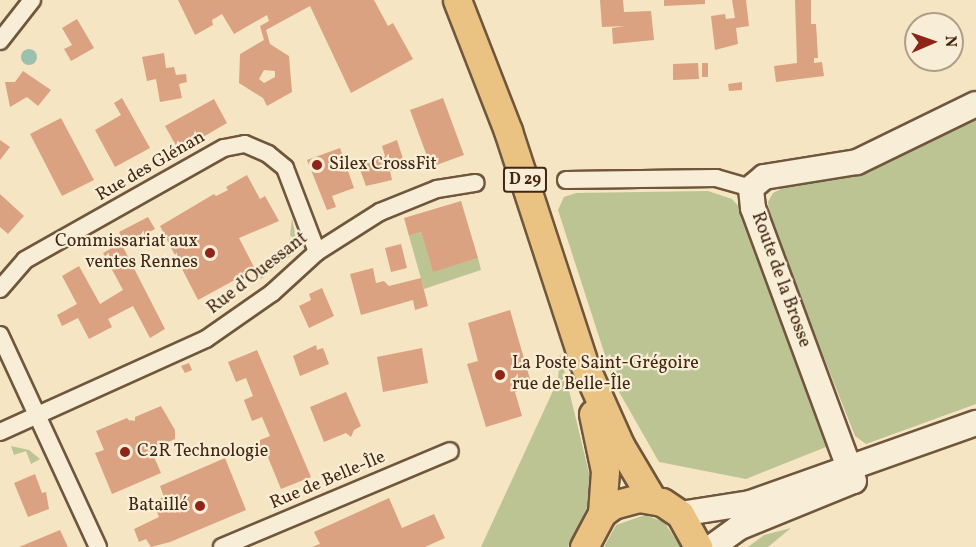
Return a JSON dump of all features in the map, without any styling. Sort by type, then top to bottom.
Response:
[{"type":"main road","name":"D 29","points":[[457,0],[508,131],[584,364],[620,445],[652,499]]},
{"type":"main road","name":"D 29","points":[[584,364],[605,471],[602,513]]},
{"type":"main road","points":[[584,547],[602,513],[625,500],[652,499],[680,514],[689,524],[698,547]]},
{"type":"street","points":[[0,41],[32,0]]},
{"type":"street","name":"Route de la Brosse","points":[[851,473],[753,208],[751,188],[764,177],[829,169],[873,156],[976,104]]},
{"type":"street","name":"Rue des Glénan","points":[[0,289],[25,260],[224,148],[245,144],[268,154],[285,168],[295,186],[316,252]]},
{"type":"street","points":[[566,180],[716,178],[751,188]]},
{"type":"street","name":"Rue d'Ouessant","points":[[0,432],[206,339],[272,293],[316,252],[403,202],[437,189],[476,183]]},
{"type":"street","points":[[0,335],[34,415],[98,547]]},
{"type":"street","points":[[680,514],[740,505],[851,473],[976,425]]},
{"type":"street","name":"Rue de Belle-Île","points":[[222,547],[450,451]]},
{"type":"street","points":[[712,547],[757,519],[851,473]]},
{"type":"shaded area","points":[[29,49],[35,51],[37,57],[35,63],[29,65],[23,63],[21,57],[23,51]]},
{"type":"shaded area","points":[[976,117],[976,404],[866,444],[855,436],[770,221],[768,202],[773,193],[795,182],[880,165]]},
{"type":"shaded area","points":[[708,191],[732,199],[741,209],[826,447],[746,479],[659,462],[614,383],[558,210],[564,197],[576,193]]},
{"type":"shaded area","points":[[292,218],[296,238],[290,256],[261,279],[255,269],[289,244]]},
{"type":"shaded area","points":[[421,232],[433,271],[478,258],[481,270],[424,289],[409,236]]},
{"type":"shaded area","points":[[560,353],[589,473],[589,503],[568,547],[481,547],[558,380]]},
{"type":"shaded area","points":[[11,446],[29,450],[40,459],[31,464],[26,451],[14,455]]},
{"type":"shaded area","points":[[645,515],[664,522],[681,547],[604,547],[616,525]]},
{"type":"shaded area","points":[[791,528],[768,547],[748,547],[764,535]]},
{"type":"building","points":[[178,0],[374,0],[388,26],[393,23],[413,59],[351,93],[310,6],[266,30],[270,44],[289,56],[292,92],[267,106],[263,98],[239,83],[240,54],[264,40],[260,26],[269,21],[267,15],[234,34],[222,14],[212,20],[213,25],[195,35]],"holes":[[[264,70],[275,71],[275,77],[264,83],[259,79]]]},
{"type":"building","points":[[600,0],[623,0],[624,12],[651,11],[654,40],[613,44],[612,28],[625,26],[602,27]]},
{"type":"building","points":[[664,0],[705,0],[705,4],[664,6]]},
{"type":"building","points":[[732,0],[746,0],[749,26],[736,28],[738,44],[715,50],[711,16],[725,14],[726,19],[735,18]]},
{"type":"building","points":[[795,0],[811,0],[811,24],[816,24],[818,58],[814,58],[814,63],[822,62],[824,76],[776,82],[774,66],[797,63]]},
{"type":"building","points":[[77,19],[94,48],[71,61],[64,49],[72,45],[62,28]]},
{"type":"building","points":[[164,53],[166,68],[174,67],[176,75],[186,74],[187,82],[179,84],[182,98],[160,102],[156,79],[147,81],[142,57]]},
{"type":"building","points":[[698,63],[699,79],[673,80],[673,64]]},
{"type":"building","points":[[702,63],[708,63],[708,77],[702,77]]},
{"type":"building","points":[[23,71],[51,90],[38,106],[27,97],[10,107],[5,82],[15,82]]},
{"type":"building","points":[[742,82],[742,90],[729,91],[728,84]]},
{"type":"building","points":[[122,98],[150,148],[115,167],[95,130],[121,115],[114,103]]},
{"type":"building","points":[[443,98],[464,155],[431,167],[410,110]]},
{"type":"building","points":[[214,99],[227,123],[179,151],[165,126]]},
{"type":"building","points":[[61,118],[94,180],[62,196],[30,134]]},
{"type":"building","points":[[0,140],[10,147],[0,160]]},
{"type":"building","points":[[397,140],[405,165],[390,171],[392,180],[366,186],[359,167],[385,156],[382,146]]},
{"type":"building","points":[[340,148],[354,188],[332,196],[336,207],[327,210],[307,160]]},
{"type":"building","name":"Commissariat aux ventes Rennes","points":[[247,175],[260,199],[265,196],[279,221],[239,238],[255,269],[198,300],[160,226],[214,194],[216,196],[228,190],[226,187]]},
{"type":"building","points":[[0,194],[24,216],[8,234],[0,227]]},
{"type":"building","points":[[461,201],[478,258],[433,272],[421,232],[409,236],[404,218]]},
{"type":"building","points":[[148,217],[155,229],[126,245],[119,232]]},
{"type":"building","points":[[121,243],[165,329],[150,338],[133,306],[108,319],[112,327],[89,339],[78,318],[62,326],[57,315],[77,304],[62,276],[79,266],[100,304],[123,290],[103,253]]},
{"type":"building","points":[[401,244],[407,268],[391,272],[385,248]]},
{"type":"building","points":[[373,268],[376,283],[384,281],[389,286],[421,278],[428,306],[415,310],[413,300],[361,315],[350,274]]},
{"type":"building","points":[[322,288],[334,316],[309,328],[299,306],[311,300],[309,294]]},
{"type":"building","name":"La Poste Saint-Grégoire rue de Belle-Île","points":[[510,310],[532,386],[515,392],[522,416],[486,427],[467,364],[478,361],[468,323]]},
{"type":"building","points":[[316,345],[317,350],[323,348],[329,364],[300,376],[293,356]]},
{"type":"building","points":[[422,348],[428,383],[383,392],[377,357]]},
{"type":"building","points":[[257,350],[311,477],[281,489],[267,455],[262,457],[260,450],[260,440],[270,436],[262,417],[252,421],[244,400],[253,396],[246,378],[236,382],[228,362]]},
{"type":"building","points":[[189,363],[192,370],[185,373],[181,366]]},
{"type":"building","points":[[346,392],[361,426],[354,430],[351,437],[346,433],[324,442],[310,407]]},
{"type":"building","name":"C2R Technologie","points":[[161,406],[175,430],[175,439],[151,450],[161,473],[112,494],[95,453],[104,450],[96,431],[127,418],[131,423],[129,420],[135,421],[135,417]]},
{"type":"building","name":"Bataillé","points":[[225,458],[246,510],[170,542],[151,547],[146,539],[139,542],[134,529],[159,517],[153,502],[164,497],[160,486]]},
{"type":"building","points":[[35,474],[42,493],[46,492],[49,509],[28,517],[14,483]]},
{"type":"building","points":[[389,498],[402,528],[434,514],[445,538],[425,547],[312,547],[320,544],[314,532]]},
{"type":"building","points":[[60,530],[68,547],[19,547]]},
{"type":"place","name":"Silex CrossFit","points":[[317,165]]},
{"type":"place","name":"Commissariat aux ventes Rennes","points":[[210,253]]},
{"type":"place","name":"La Poste Saint-Grégoire rue de Belle-Île","points":[[500,375]]},
{"type":"place","name":"C2R Technologie","points":[[125,452]]},
{"type":"place","name":"Bataillé","points":[[200,506]]}]
